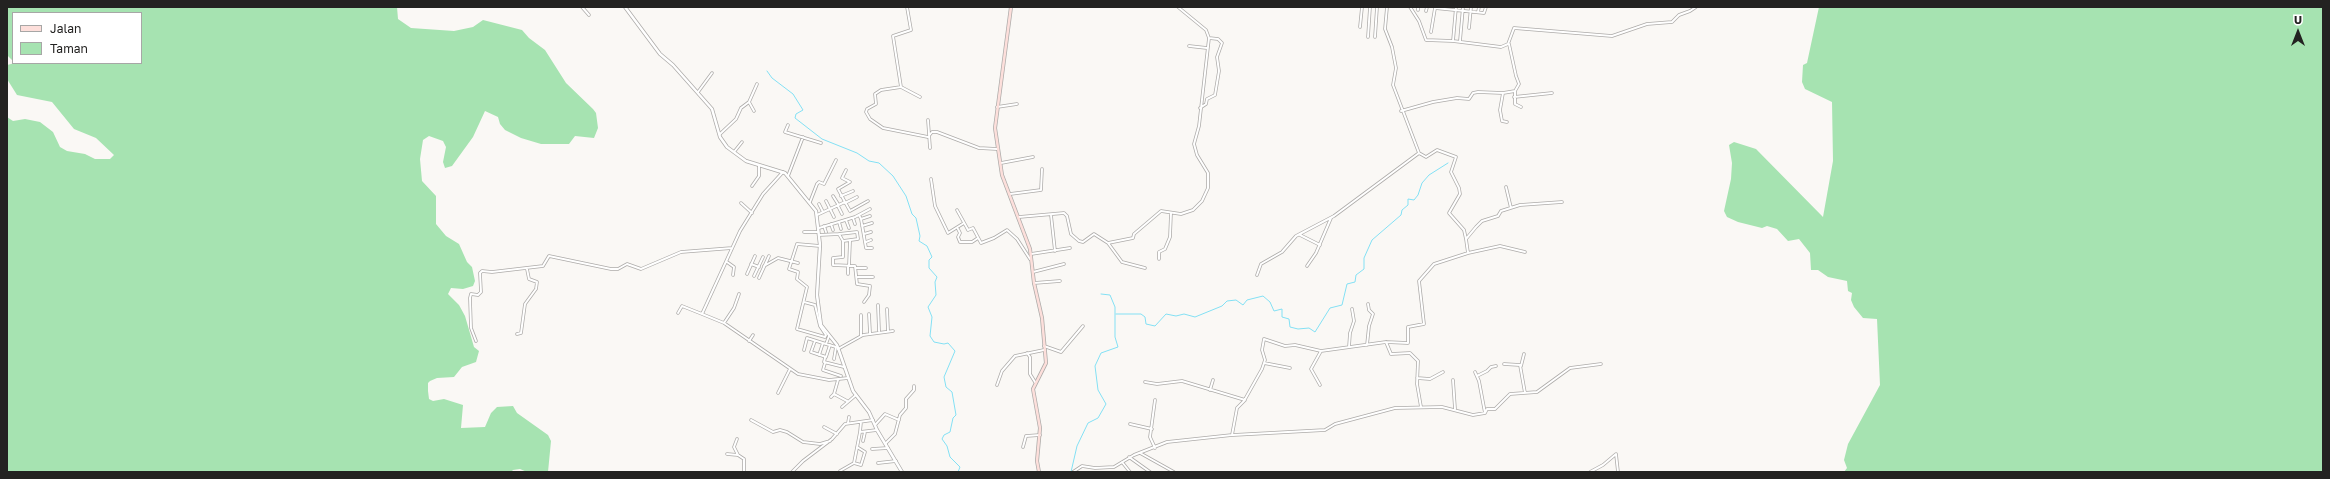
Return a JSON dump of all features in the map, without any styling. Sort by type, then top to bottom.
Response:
[{"type":"main road","points":[[1011,7],[1005,64],[996,108],[995,128],[1000,164],[1031,254],[1034,283],[1042,318],[1045,366],[1035,382],[1033,392],[1040,435],[1037,461],[1039,472]]},
{"type":"street","points":[[582,7],[589,15]]},
{"type":"street","points":[[625,7],[660,54],[698,92],[712,109],[722,142],[746,161],[782,172],[788,176],[810,202],[817,215],[819,228],[820,246],[817,301],[820,321],[827,335],[826,344]]},
{"type":"street","points":[[901,87],[893,36],[911,30],[907,7]]},
{"type":"street","points":[[1108,243],[1133,238],[1158,212],[1168,211],[1171,213],[1181,214],[1194,210],[1202,201],[1208,188],[1208,173],[1197,154],[1194,144],[1199,126],[1208,38],[1206,30],[1178,7]]},
{"type":"street","points":[[1360,27],[1362,7]]},
{"type":"street","points":[[1368,37],[1370,7]]},
{"type":"street","points":[[1375,37],[1377,7]]},
{"type":"street","points":[[1387,7],[1385,29],[1395,59],[1396,73],[1393,83],[1401,110],[1419,153],[1426,157],[1434,150],[1439,150],[1456,157],[1451,172],[1459,188],[1460,194],[1449,213],[1464,230],[1468,253]]},
{"type":"street","points":[[1410,7],[1419,22],[1426,40],[1453,41],[1501,47],[1509,42]]},
{"type":"street","points":[[1426,11],[1427,7]]},
{"type":"street","points":[[1431,32],[1435,7],[1456,8],[1471,12],[1485,12],[1486,7]]},
{"type":"street","points":[[1460,42],[1463,7]]},
{"type":"street","points":[[1469,28],[1472,7]]},
{"type":"street","points":[[1478,12],[1479,7]]},
{"type":"street","points":[[1521,107],[1516,105],[1514,97],[1515,91],[1520,84],[1516,76],[1509,42],[1514,28],[1610,36],[1647,24],[1672,22],[1679,15],[1690,12],[1696,7]]},
{"type":"street","points":[[1453,41],[1456,8]]},
{"type":"street","points":[[1200,108],[1206,104],[1207,99],[1214,95],[1220,71],[1217,57],[1222,43],[1218,39],[1208,38]]},
{"type":"street","points":[[1189,46],[1207,48]]},
{"type":"street","points":[[698,92],[712,73]]},
{"type":"street","points":[[720,134],[736,119],[741,108],[749,102],[757,84]]},
{"type":"street","points":[[920,97],[901,87],[877,92],[876,104],[867,109],[867,114],[873,121],[883,128],[928,137]]},
{"type":"street","points":[[1401,110],[1434,102],[1470,98],[1474,92],[1503,93],[1515,91]]},
{"type":"street","points":[[1503,93],[1500,110],[1501,120],[1507,122]]},
{"type":"street","points":[[1514,97],[1552,93]]},
{"type":"street","points":[[749,102],[754,111]]},
{"type":"street","points":[[996,108],[1017,104]]},
{"type":"street","points":[[928,120],[928,137],[930,148]]},
{"type":"street","points":[[788,125],[785,132],[821,143]]},
{"type":"street","points":[[928,137],[932,132],[937,132],[979,148],[997,149]]},
{"type":"street","points":[[788,176],[803,137]]},
{"type":"street","points":[[734,153],[742,142]]},
{"type":"street","points":[[1257,274],[1261,264],[1282,252],[1299,234],[1332,218],[1419,153]]},
{"type":"street","points":[[1000,164],[1033,157]]},
{"type":"street","points":[[810,202],[817,184],[819,182],[824,184],[836,160]]},
{"type":"street","points":[[752,186],[760,176],[759,166]]},
{"type":"street","points":[[1010,194],[1041,190],[1042,169]]},
{"type":"street","points":[[846,170],[842,178],[850,182],[838,190],[850,211],[868,201]]},
{"type":"street","points":[[702,314],[727,262],[732,248],[764,194],[782,172]]},
{"type":"street","points":[[931,179],[935,206],[948,233],[958,229],[964,224]]},
{"type":"street","points":[[1506,187],[1511,208]]},
{"type":"street","points":[[842,196],[854,191]]},
{"type":"street","points":[[833,196],[842,214]]},
{"type":"street","points":[[817,215],[857,197]]},
{"type":"street","points":[[826,201],[834,217]]},
{"type":"street","points":[[1466,239],[1480,223],[1498,216],[1500,212],[1522,204],[1562,202]]},
{"type":"street","points":[[741,203],[752,213]]},
{"type":"street","points":[[819,204],[823,212]]},
{"type":"street","points":[[819,228],[853,218],[870,209]]},
{"type":"street","points":[[957,210],[968,230],[973,228],[981,242],[986,242],[1005,230],[1009,230],[1031,260]]},
{"type":"street","points":[[1019,217],[1064,213],[1067,215],[1069,231],[1079,241],[1083,242],[1094,234],[1108,243],[1122,261],[1145,268]]},
{"type":"street","points":[[1159,259],[1159,252],[1165,249],[1170,237],[1171,213]]},
{"type":"street","points":[[859,215],[866,242],[866,248],[872,248]]},
{"type":"street","points":[[1051,215],[1055,251]]},
{"type":"street","points":[[861,219],[870,216]]},
{"type":"street","points":[[853,218],[855,224]]},
{"type":"street","points":[[1307,266],[1320,245],[1332,218]]},
{"type":"street","points":[[846,220],[848,228]]},
{"type":"street","points":[[839,222],[841,229]]},
{"type":"street","points":[[831,224],[833,230]]},
{"type":"street","points":[[862,226],[872,224]]},
{"type":"street","points":[[824,226],[826,232]]},
{"type":"street","points":[[958,229],[960,233],[958,238],[960,242],[972,242],[978,238]]},
{"type":"street","points":[[804,232],[839,234],[857,232],[858,239],[843,241]]},
{"type":"street","points":[[864,234],[871,232]]},
{"type":"street","points":[[839,234],[843,241],[843,258]]},
{"type":"street","points":[[1299,234],[1320,245]]},
{"type":"street","points":[[848,274],[850,240]]},
{"type":"street","points":[[866,242],[871,240]]},
{"type":"street","points":[[820,246],[797,244],[789,269],[798,272],[797,279],[807,287],[797,329],[825,337],[827,335]]},
{"type":"street","points":[[1232,435],[1237,408],[1245,400],[1260,374],[1264,363],[1262,350],[1266,339],[1285,346],[1295,345],[1321,351],[1386,342],[1408,342],[1408,327],[1424,324],[1418,284],[1421,276],[1435,263],[1447,261],[1468,253],[1500,246],[1525,252]]},
{"type":"street","points":[[476,342],[471,330],[470,300],[471,294],[478,295],[481,292],[481,271],[527,269],[544,266],[549,256],[611,269],[618,269],[627,264],[641,269],[681,252],[732,248]]},
{"type":"street","points":[[1031,254],[1070,248]]},
{"type":"street","points":[[747,274],[755,256]]},
{"type":"street","points":[[759,278],[769,256]]},
{"type":"street","points":[[754,276],[763,257]]},
{"type":"street","points":[[764,266],[778,258],[798,263]]},
{"type":"street","points":[[850,258],[833,258],[832,265],[866,268]]},
{"type":"street","points":[[727,262],[734,267],[733,275]]},
{"type":"street","points":[[751,264],[763,270]]},
{"type":"street","points":[[1033,272],[1064,264]]},
{"type":"street","points":[[856,268],[858,276],[857,284],[870,286],[869,295],[864,302]]},
{"type":"street","points":[[518,334],[521,333],[525,304],[536,289],[537,282],[529,279],[527,269]]},
{"type":"street","points":[[858,276],[873,277]]},
{"type":"street","points":[[1034,283],[1060,281]]},
{"type":"street","points":[[724,323],[734,308],[739,294]]},
{"type":"street","points":[[804,302],[815,305],[820,326],[838,349],[848,378],[856,395],[873,420],[877,430],[889,447],[902,472]]},
{"type":"street","points":[[1367,345],[1369,326],[1373,314],[1369,310],[1368,304]]},
{"type":"street","points":[[878,305],[879,331]]},
{"type":"street","points":[[678,312],[682,306],[724,323],[790,369],[805,376],[838,380],[848,378]]},
{"type":"street","points":[[1349,348],[1350,333],[1354,321],[1352,308]]},
{"type":"street","points":[[887,309],[888,331]]},
{"type":"street","points":[[869,314],[870,333]]},
{"type":"street","points":[[860,315],[862,336]]},
{"type":"street","points":[[1044,346],[1061,352],[1083,326]]},
{"type":"street","points":[[838,349],[870,333],[879,331],[893,331]]},
{"type":"street","points":[[749,341],[753,335]]},
{"type":"street","points":[[804,350],[807,338],[815,340],[837,349],[834,359]]},
{"type":"street","points":[[815,340],[811,352],[819,355],[826,357],[830,345]]},
{"type":"street","points":[[1386,342],[1391,354],[1412,355],[1419,366],[1417,378],[1421,407]]},
{"type":"street","points":[[819,355],[823,343]]},
{"type":"street","points":[[996,385],[1002,371],[1014,358],[1026,353],[1044,350]]},
{"type":"street","points":[[1320,385],[1311,369],[1321,351]]},
{"type":"street","points":[[1026,353],[1030,357],[1030,374],[1035,382]]},
{"type":"street","points":[[1524,354],[1521,366],[1525,393]]},
{"type":"street","points":[[825,358],[823,370],[841,376]]},
{"type":"street","points":[[825,362],[844,367]]},
{"type":"street","points":[[1264,363],[1290,368]]},
{"type":"street","points":[[1504,364],[1521,366]]},
{"type":"street","points":[[1074,472],[1082,466],[1095,468],[1113,467],[1129,457],[1169,441],[1194,440],[1232,435],[1325,430],[1335,424],[1355,421],[1392,408],[1442,406],[1467,414],[1485,413],[1487,409],[1499,406],[1510,394],[1537,392],[1570,368],[1601,364]]},
{"type":"street","points":[[1477,376],[1488,371],[1490,367],[1496,366]]},
{"type":"street","points":[[778,393],[790,369]]},
{"type":"street","points":[[1417,378],[1430,379],[1443,372]]},
{"type":"street","points":[[1475,372],[1485,413]]},
{"type":"street","points":[[831,397],[834,394],[838,380]]},
{"type":"street","points":[[1210,390],[1213,380]]},
{"type":"street","points":[[1452,380],[1455,409]]},
{"type":"street","points":[[1145,382],[1157,384],[1182,381],[1245,400]]},
{"type":"street","points":[[886,443],[895,434],[899,420],[905,410],[906,399],[914,390],[914,386]]},
{"type":"street","points":[[834,394],[847,401]]},
{"type":"street","points":[[842,407],[847,401],[856,395]]},
{"type":"street","points":[[1154,448],[1150,438],[1155,400]]},
{"type":"street","points":[[875,425],[885,414],[899,420]]},
{"type":"street","points":[[792,472],[803,461],[830,441],[848,422],[849,417]]},
{"type":"street","points":[[751,420],[773,432],[782,430],[787,432],[803,442],[820,444],[830,441]]},
{"type":"street","points":[[848,422],[873,420]]},
{"type":"street","points":[[854,463],[861,422]]},
{"type":"street","points":[[1130,424],[1152,429]]},
{"type":"street","points":[[824,427],[837,434]]},
{"type":"street","points":[[860,432],[877,430]]},
{"type":"street","points":[[862,441],[865,432]]},
{"type":"street","points":[[1023,448],[1026,436],[1040,435]]},
{"type":"street","points":[[738,439],[734,447],[738,455]]},
{"type":"street","points":[[840,471],[854,463],[862,464],[865,453],[857,447]]},
{"type":"street","points":[[872,450],[889,447]]},
{"type":"street","points":[[1140,453],[1174,472]]},
{"type":"street","points":[[727,454],[738,455],[744,459],[744,472]]},
{"type":"street","points":[[1590,472],[1603,465],[1616,454],[1618,472]]},
{"type":"street","points":[[1129,457],[1150,472]]},
{"type":"street","points":[[878,463],[896,461]]},
{"type":"street","points":[[1122,462],[1130,472]]},
{"type":"green space","points":[[7,7],[397,7],[398,19],[411,28],[454,31],[473,27],[483,20],[522,30],[529,38],[545,50],[566,83],[593,109],[596,113],[598,128],[594,138],[575,136],[569,144],[541,144],[521,138],[505,130],[500,124],[498,117],[485,111],[473,137],[452,166],[445,168],[443,162],[446,147],[443,141],[429,136],[423,140],[420,159],[422,181],[436,196],[436,224],[446,236],[459,244],[467,262],[472,267],[475,281],[473,286],[463,289],[451,288],[448,294],[459,305],[465,316],[474,347],[479,351],[476,362],[462,367],[454,377],[437,378],[430,381],[428,383],[428,391],[429,399],[433,401],[444,399],[463,405],[461,428],[485,427],[491,413],[497,407],[513,406],[517,413],[548,435],[551,441],[548,472],[527,472],[520,469],[513,470],[511,472],[7,472],[7,117],[13,121],[25,119],[40,122],[53,132],[60,147],[67,151],[85,154],[95,159],[110,159],[114,155],[96,138],[74,129],[52,102],[17,95],[7,79],[7,65],[12,64],[142,64],[142,12],[12,12],[12,60],[7,55]]},
{"type":"green space","points":[[1819,7],[2323,7],[2323,472],[1844,472],[1847,468],[1844,460],[1848,444],[1880,385],[1877,319],[1863,318],[1854,307],[1851,300],[1852,293],[1848,291],[1847,281],[1828,277],[1818,270],[1811,270],[1810,253],[1799,239],[1788,241],[1777,229],[1767,226],[1762,228],[1738,222],[1727,217],[1724,211],[1731,179],[1732,163],[1729,145],[1734,142],[1756,149],[1823,217],[1833,161],[1832,102],[1805,89],[1802,82],[1803,65],[1807,63]]},
{"type":"waterway","points":[[767,71],[772,78],[793,94],[803,110],[796,114],[795,118],[822,139],[857,153],[869,161],[879,163],[893,176],[906,196],[912,214],[916,218],[920,236],[919,241],[927,246],[932,257],[929,260],[929,268],[937,277],[935,282],[936,295],[928,307],[932,317],[930,336],[934,342],[944,344],[948,343],[955,351],[944,377],[946,387],[952,392],[956,415],[953,418],[950,432],[944,435],[942,439],[947,446],[950,457],[960,467],[958,472]]},
{"type":"waterway","points":[[1116,314],[1141,314],[1145,317],[1146,324],[1155,326],[1166,314],[1176,316],[1184,314],[1195,317],[1222,306],[1227,301],[1236,300],[1243,305],[1247,300],[1263,296],[1270,302],[1274,311],[1282,309],[1282,317],[1289,319],[1290,327],[1298,329],[1309,328],[1315,332],[1330,308],[1342,305],[1347,284],[1355,282],[1356,275],[1364,269],[1364,258],[1372,240],[1401,215],[1402,210],[1408,205],[1408,199],[1414,200],[1418,195],[1422,183],[1429,175],[1448,163]]},
{"type":"waterway","points":[[1071,472],[1077,446],[1088,423],[1098,418],[1106,404],[1098,390],[1095,366],[1101,353],[1118,347],[1115,337],[1115,307],[1110,295],[1101,294]]}]
